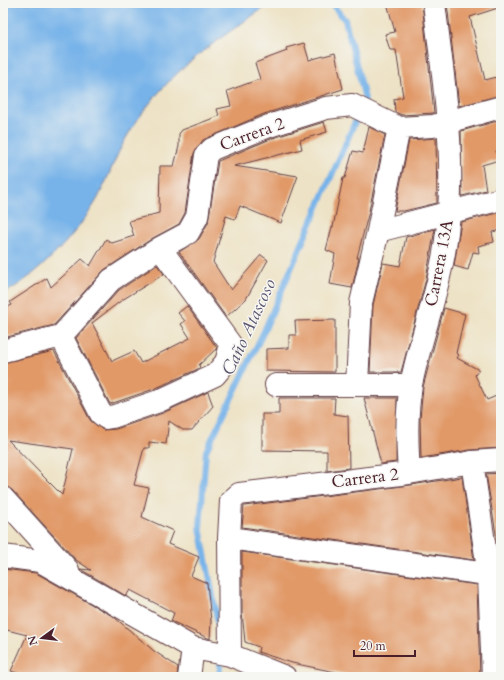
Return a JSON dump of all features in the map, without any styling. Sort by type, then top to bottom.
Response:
[{"type":"street","name":"Carrera 13A","points":[[409,473],[406,422],[411,385],[445,248],[449,212],[449,122],[434,3]]},
{"type":"street","name":"Carrera 2","points":[[61,336],[111,280],[160,248],[188,234],[197,217],[206,155],[212,148],[269,126],[326,108],[352,105],[399,128],[433,126],[501,107]]},
{"type":"street","points":[[357,385],[361,303],[378,231],[399,128]]},
{"type":"street","points":[[378,231],[501,199]]},
{"type":"street","points":[[3,351],[61,336],[101,414],[106,418],[159,401],[215,375],[226,362],[231,345],[160,248]]},
{"type":"street","points":[[276,385],[411,385]]},
{"type":"street","name":"Carrera 2","points":[[229,538],[231,501],[239,494],[409,473],[472,462],[501,460]]},
{"type":"street","points":[[472,462],[495,576],[493,677]]},
{"type":"street","points":[[3,498],[82,586]]},
{"type":"street","points":[[223,654],[229,538],[495,576]]},
{"type":"street","points":[[3,556],[40,561],[193,648],[223,654],[285,677]]},
{"type":"street","points":[[189,677],[193,648]]},
{"type":"water","points":[[3,3],[271,3],[207,48],[163,88],[150,103],[129,133],[118,153],[98,198],[80,225],[44,264],[17,286],[3,294]]},
{"type":"building","points":[[387,3],[422,3],[434,113],[402,115],[395,112],[394,99],[403,97],[396,50],[390,50],[385,34],[395,32]]},
{"type":"building","points":[[447,3],[501,3],[501,7],[470,17],[485,80],[501,76],[501,95],[459,106]]},
{"type":"building","points":[[304,43],[309,60],[335,53],[343,89],[264,114],[203,140],[194,153],[185,213],[179,224],[153,238],[104,270],[54,325],[3,338],[3,309],[12,305],[10,302],[47,278],[51,287],[82,259],[90,266],[106,239],[112,243],[134,236],[129,221],[159,213],[160,166],[174,166],[179,146],[179,134],[182,130],[219,116],[217,109],[231,106],[227,91],[260,79],[255,63],[287,51],[286,48]]},
{"type":"building","points":[[501,120],[501,150],[496,151],[499,160],[482,165],[486,190],[462,196],[461,131]]},
{"type":"building","points":[[324,122],[327,132],[300,140],[302,149],[234,166],[298,176],[281,223],[240,206],[235,219],[226,216],[213,262],[231,290],[261,255],[268,260],[246,299],[226,317],[179,252],[199,239],[208,223],[218,161],[273,138]]},
{"type":"building","points":[[369,127],[385,135],[369,211],[357,258],[359,258],[352,288],[330,284],[335,254],[326,250],[333,227],[343,178],[345,178],[353,151],[363,153]]},
{"type":"building","points":[[436,138],[437,203],[404,211],[395,211],[409,140]]},
{"type":"building","points":[[501,212],[501,230],[492,232],[494,242],[478,246],[479,253],[473,252],[468,270],[454,266],[461,222]]},
{"type":"building","points":[[435,229],[426,279],[401,372],[370,372],[373,305],[383,263],[400,266],[406,237]]},
{"type":"building","points":[[157,265],[164,274],[122,300],[92,323],[112,361],[134,351],[141,363],[190,338],[181,324],[185,321],[178,313],[187,306],[217,348],[199,365],[200,368],[154,389],[110,404],[76,338],[119,290]]},
{"type":"building","points":[[444,308],[465,314],[456,353],[459,355],[457,358],[479,370],[475,375],[487,400],[501,394],[501,448],[470,450],[421,458],[420,419],[423,387]]},
{"type":"building","points":[[335,320],[335,372],[266,371],[266,349],[289,348],[289,335],[296,335],[295,321]]},
{"type":"building","points":[[54,351],[90,420],[103,430],[116,429],[163,413],[208,392],[213,406],[192,430],[183,430],[169,421],[166,444],[149,442],[149,448],[144,448],[134,485],[149,488],[142,517],[173,531],[168,544],[199,557],[191,576],[207,583],[211,621],[210,639],[171,621],[174,613],[130,590],[126,596],[80,569],[91,570],[76,560],[12,490],[3,486],[3,363]],"holes":[[[8,440],[73,449],[62,495]]]},
{"type":"building","points":[[279,398],[335,398],[334,414],[348,416],[349,468],[327,471],[327,451],[262,450],[262,414],[279,414]]},
{"type":"building","points":[[364,398],[397,398],[396,462],[381,464]]},
{"type":"building","points":[[501,473],[501,563],[486,474]]},
{"type":"building","points":[[462,477],[474,560],[242,527],[244,506],[411,485]]},
{"type":"building","points":[[242,552],[477,585],[480,677],[359,677],[292,663],[258,652],[259,647],[245,642],[242,612]]},
{"type":"building","points":[[3,569],[36,573],[114,617],[154,651],[178,667],[177,677],[30,677],[11,671],[27,635],[3,629]]},
{"type":"waterway","name":"Caño Atascoso","points":[[220,634],[200,527],[206,451],[264,331],[365,99],[345,20],[331,3]]},
{"type":"waterway","name":"Caño Atascoso","points":[[219,677],[221,657]]}]
